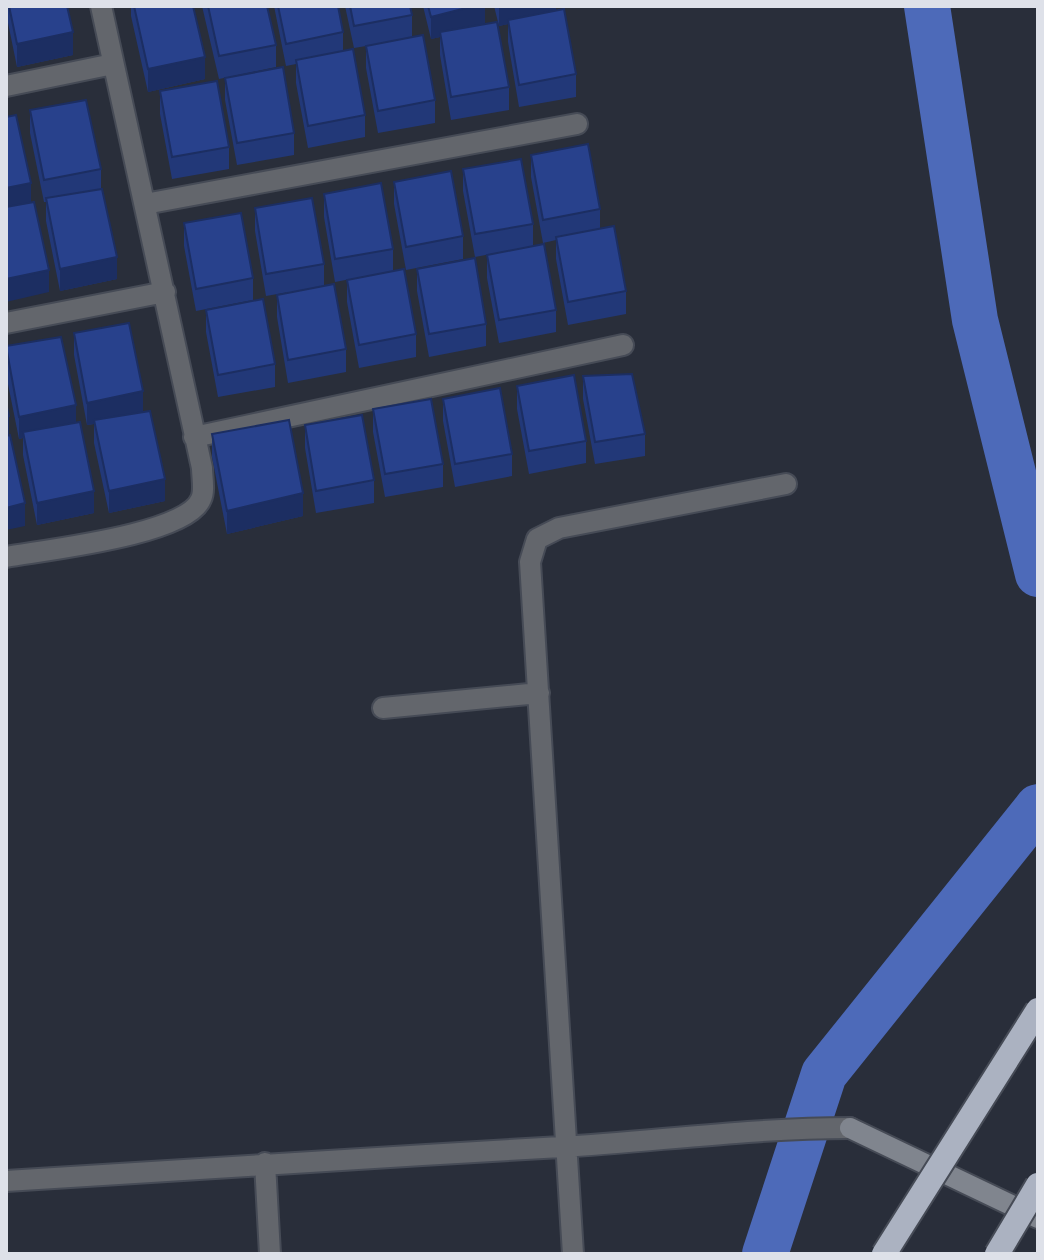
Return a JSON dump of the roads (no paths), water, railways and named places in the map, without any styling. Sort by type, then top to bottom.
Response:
[{"type":"highway","points":[[884,1254],[1038,1010]]},
{"type":"highway","points":[[997,1254],[1038,1185]]},
{"type":"street","points":[[6,557],[155,530],[189,515],[202,499],[202,468],[101,6]]},
{"type":"street","points":[[6,86],[113,64]]},
{"type":"street","points":[[145,204],[577,124]]},
{"type":"street","points":[[6,323],[165,292]]},
{"type":"street","points":[[194,437],[623,345]]},
{"type":"street","points":[[573,1254],[530,562],[537,539],[559,528],[786,484]]},
{"type":"street","points":[[383,708],[539,693]]},
{"type":"street","points":[[6,1181],[565,1147],[785,1128],[850,1128],[1038,1218]]},
{"type":"street","points":[[265,1163],[270,1254]]},
{"type":"waterway","points":[[927,6],[975,320],[1038,574]]},
{"type":"waterway","points":[[765,1254],[824,1074],[1038,807]]}]
